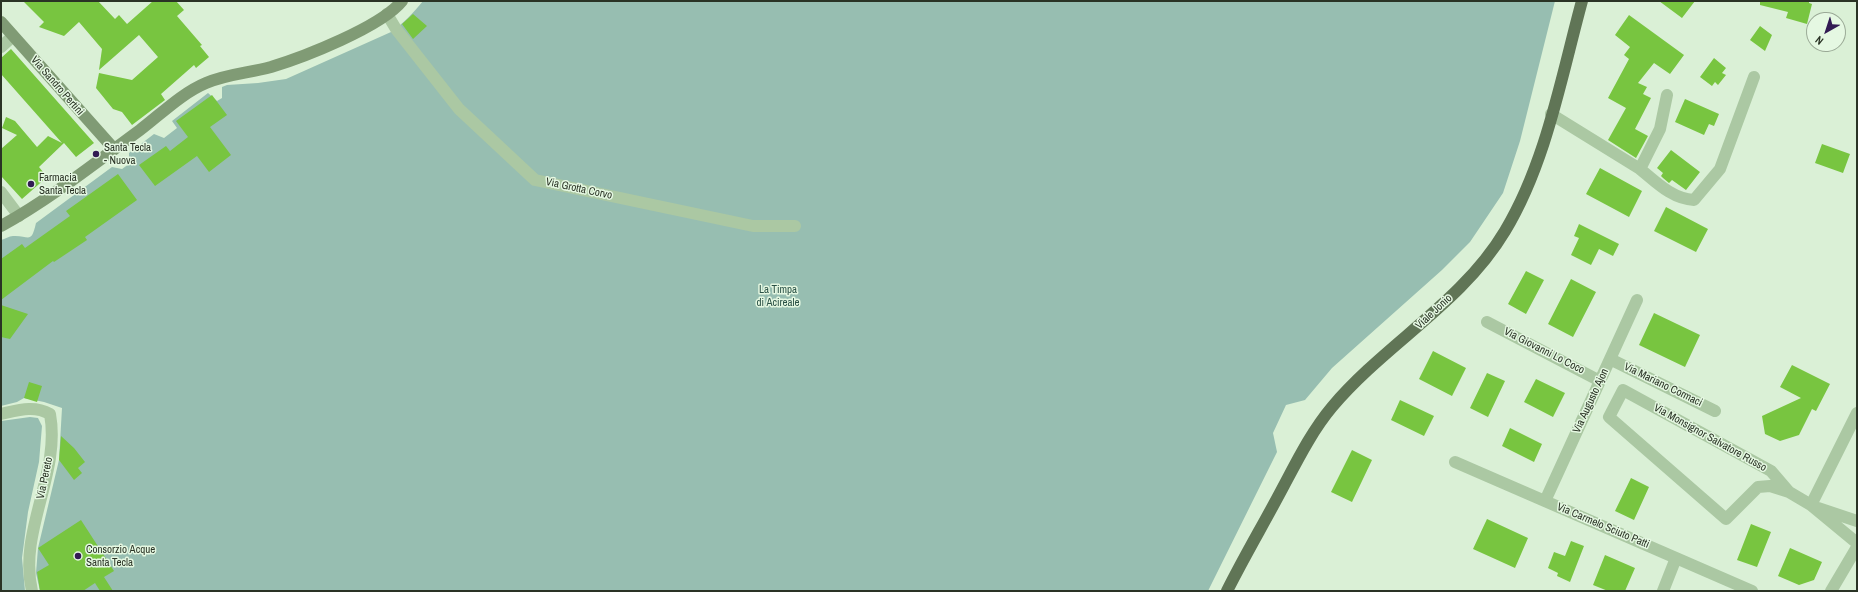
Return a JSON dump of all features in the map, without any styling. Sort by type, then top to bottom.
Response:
[{"type":"main road","name":"Viale Jonio","points":[[1227,591],[1300,456],[1332,407],[1360,377],[1464,283],[1484,261],[1504,233],[1521,203],[1534,173],[1582,1]]},
{"type":"street","points":[[1,226],[19,216],[114,150],[196,87],[220,78],[294,60],[369,26],[387,14],[402,1]]},
{"type":"street","name":"Via Grotta Corvo","points":[[387,14],[396,29],[459,109],[535,180],[753,226],[795,226]]},
{"type":"street","name":"Via Sandro Pertini","points":[[1,22],[114,150]]},
{"type":"street","points":[[1,47],[13,36]]},
{"type":"street","points":[[1551,114],[1640,169],[1672,195],[1683,200],[1694,200],[1720,169],[1754,76]]},
{"type":"street","points":[[1640,169],[1660,129],[1667,95]]},
{"type":"street","points":[[1,192],[19,216]]},
{"type":"street","name":"Via Augusto Ajon","points":[[1545,501],[1637,300]]},
{"type":"street","name":"Via Giovanni Lo Coco","points":[[1487,322],[1600,381]]},
{"type":"street","name":"Via Mariano Cormaci","points":[[1610,359],[1715,411]]},
{"type":"street","name":"Via Monsignor Salvatore Russo","points":[[1789,492],[1771,471],[1623,390],[1609,417],[1726,519],[1758,487],[1770,486],[1789,492],[1811,505]]},
{"type":"street","name":"Via Pereto","points":[[1,414],[31,408],[42,409],[50,414],[52,424],[49,465],[32,535],[28,574],[32,591]]},
{"type":"street","points":[[1811,505],[1857,413]]},
{"type":"street","name":"Via Carmelo Sciuto Patti","points":[[1455,462],[1752,591]]},
{"type":"street","points":[[1811,505],[1857,521]]},
{"type":"street","points":[[1811,505],[1857,543]]},
{"type":"street","points":[[1831,591],[1857,547]]},
{"type":"street","points":[[1663,591],[1676,558]]},
{"type":"green space","name":"La Timpa di Acireale","points":[[423,1],[1555,1],[1520,141],[1503,193],[1470,242],[1442,270],[1332,368],[1305,400],[1286,405],[1273,433],[1277,452],[1208,591],[40,591],[36,573],[38,548],[59,460],[62,408],[44,402],[24,398],[17,402],[1,406],[1,240],[12,236],[31,237],[36,223],[112,167],[122,169],[129,164],[129,153],[154,134],[164,138],[177,128],[172,121],[208,93],[217,101],[222,98],[222,87],[227,85],[286,79],[391,32],[408,18]]},
{"type":"green space","points":[[30,417],[38,418],[42,426],[39,462],[28,512],[22,558],[25,591],[1,591],[1,421]]},
{"type":"building","points":[[23,1],[98,1],[115,19],[119,15],[127,24],[153,1],[176,1],[184,10],[177,16],[202,45],[200,46],[209,57],[196,68],[194,65],[161,94],[165,100],[132,125],[122,112],[113,109],[96,88],[99,73],[132,80],[158,57],[139,35],[99,70],[102,49],[79,22],[64,36],[39,27],[44,22]]},
{"type":"building","points":[[1659,1],[1695,1],[1682,18]]},
{"type":"building","points":[[1760,1],[1809,1],[1809,3],[1812,4],[1810,12],[1806,12],[1806,24],[1786,18],[1788,12],[1760,5]]},
{"type":"building","points":[[413,14],[427,26],[413,39],[402,24]]},
{"type":"building","points":[[1629,15],[1684,55],[1670,74],[1654,63],[1638,83],[1647,87],[1643,94],[1651,98],[1635,129],[1648,136],[1636,158],[1608,140],[1626,108],[1608,98],[1629,59],[1624,55],[1630,47],[1615,35]]},
{"type":"building","points":[[1760,26],[1772,35],[1765,51],[1750,40]]},
{"type":"building","points":[[11,49],[94,143],[76,157],[64,143],[39,167],[47,177],[22,199],[1,176],[1,149],[17,135],[2,128],[6,117],[15,121],[37,147],[48,136],[62,143],[1,74],[1,58]]},
{"type":"building","points":[[1714,58],[1726,68],[1722,73],[1726,75],[1718,85],[1715,82],[1712,86],[1700,77]]},
{"type":"building","points":[[212,95],[227,115],[210,127],[231,155],[209,172],[197,156],[155,186],[139,165],[166,146],[170,151],[188,137],[176,121]]},
{"type":"building","points":[[1685,99],[1719,114],[1714,126],[1709,124],[1704,135],[1675,122]]},
{"type":"building","points":[[1822,144],[1850,154],[1843,173],[1815,163]]},
{"type":"building","points":[[1671,150],[1700,172],[1686,190],[1672,180],[1669,183],[1661,176],[1663,173],[1657,168]]},
{"type":"building","points":[[1600,168],[1642,191],[1629,217],[1586,194]]},
{"type":"building","points":[[118,174],[137,200],[85,237],[87,240],[54,262],[53,261],[1,300],[1,259],[22,244],[25,248],[70,216],[66,211]]},
{"type":"building","points":[[1666,207],[1708,229],[1696,252],[1654,231]]},
{"type":"building","points":[[1579,224],[1619,244],[1613,256],[1599,249],[1591,265],[1571,255],[1579,238],[1574,236]]},
{"type":"building","points":[[1526,271],[1544,280],[1526,314],[1508,304]]},
{"type":"building","points":[[1571,279],[1596,292],[1573,337],[1548,324]]},
{"type":"building","points":[[1,305],[28,314],[10,339],[1,337]]},
{"type":"building","points":[[1654,313],[1700,335],[1685,367],[1639,345]]},
{"type":"building","points":[[1433,351],[1466,368],[1452,396],[1419,379]]},
{"type":"building","points":[[1792,365],[1830,384],[1816,411],[1812,409],[1799,435],[1780,441],[1765,434],[1762,416],[1801,398],[1780,387]]},
{"type":"building","points":[[1487,373],[1505,381],[1488,417],[1470,408]]},
{"type":"building","points":[[1536,379],[1565,393],[1553,417],[1524,402]]},
{"type":"building","points":[[29,382],[42,386],[37,402],[24,398]]},
{"type":"building","points":[[1400,400],[1434,416],[1424,436],[1391,420]]},
{"type":"building","points":[[1510,428],[1542,444],[1534,462],[1502,446]]},
{"type":"building","points":[[61,436],[74,448],[85,462],[78,468],[82,473],[74,480],[59,460]]},
{"type":"building","points":[[1352,450],[1372,460],[1352,502],[1331,492]]},
{"type":"building","points":[[1631,478],[1649,487],[1634,520],[1615,511]]},
{"type":"building","points":[[1487,519],[1528,538],[1515,568],[1473,549]]},
{"type":"building","name":"Consorzio Acque Santa Tecla","points":[[81,520],[114,571],[104,577],[113,591],[100,591],[95,583],[83,591],[40,591],[37,572],[49,565],[38,548]]},
{"type":"building","points":[[1751,524],[1771,532],[1757,567],[1737,560]]},
{"type":"building","points":[[1571,541],[1584,546],[1570,582],[1557,576],[1558,573],[1548,568],[1554,552],[1565,556]]},
{"type":"building","points":[[1790,548],[1822,562],[1814,580],[1799,585],[1778,576]]},
{"type":"building","points":[[1605,555],[1635,568],[1625,591],[1608,591],[1593,585]]},
{"type":"place","name":"Santa Tecla - Nuova","points":[[96,154]]},
{"type":"place","name":"Farmacia Santa Tecla","points":[[31,184]]},
{"type":"place","name":"Consorzio Acque Santa Tecla","points":[[78,556]]}]
